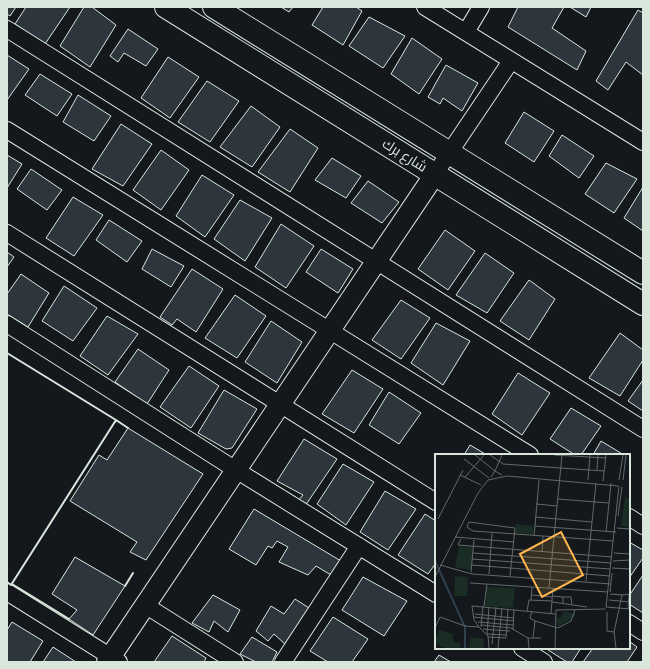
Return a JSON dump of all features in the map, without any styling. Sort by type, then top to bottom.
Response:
[{"type":"main road","name":"شارع برك","points":[[166,7],[643,304]]},
{"type":"main road","name":"شارع برك","points":[[214,7],[643,273]]},
{"type":"street","points":[[425,7],[643,142]]},
{"type":"street","points":[[466,32],[481,7]]},
{"type":"street","points":[[7,29],[643,429]]},
{"type":"street","points":[[7,592],[112,660],[145,605],[511,61]]},
{"type":"street","points":[[7,130],[528,454]]},
{"type":"street","points":[[7,233],[435,501]]},
{"type":"street","points":[[7,324],[236,470],[435,593]]},
{"type":"street","points":[[630,518],[643,526]]},
{"type":"street","points":[[283,662],[359,546]]},
{"type":"street","points":[[145,605],[235,662]]},
{"type":"street","points":[[630,624],[643,632]]},
{"type":"street","points":[[524,649],[544,662]]},
{"type":"building","points":[[7,7],[16,7],[10,16],[7,14]]},
{"type":"building","points":[[26,7],[70,7],[45,44],[15,24]]},
{"type":"building","points":[[84,7],[92,7],[116,25],[90,67],[60,46]]},
{"type":"building","points":[[281,7],[293,7],[289,12]]},
{"type":"building","points":[[323,7],[356,7],[362,11],[343,45],[312,25]]},
{"type":"building","points":[[518,7],[564,7],[552,28],[586,51],[577,70],[508,27]]},
{"type":"building","points":[[570,7],[591,7],[586,17]]},
{"type":"building","points":[[638,10],[643,13],[643,75],[626,62],[608,90],[596,81]]},
{"type":"building","points":[[369,17],[405,36],[383,68],[349,46]]},
{"type":"building","points":[[128,29],[158,49],[146,66],[124,53],[118,62],[110,56]]},
{"type":"building","points":[[412,38],[442,59],[419,94],[391,74]]},
{"type":"building","points":[[7,55],[29,69],[7,100]]},
{"type":"building","points":[[168,57],[199,77],[170,118],[141,98]]},
{"type":"building","points":[[446,65],[478,83],[462,111],[443,98],[440,104],[428,97]]},
{"type":"building","points":[[40,74],[72,94],[57,116],[25,95]]},
{"type":"building","points":[[207,81],[239,101],[210,142],[178,122]]},
{"type":"building","points":[[78,95],[111,116],[94,141],[63,122]]},
{"type":"building","points":[[251,106],[280,127],[252,167],[220,147]]},
{"type":"building","points":[[524,112],[554,131],[534,162],[505,143]]},
{"type":"building","points":[[121,124],[152,144],[123,186],[92,169]]},
{"type":"building","points":[[290,129],[318,148],[290,192],[258,172]]},
{"type":"building","points":[[562,135],[594,156],[579,178],[549,156]]},
{"type":"building","points":[[161,150],[189,170],[161,210],[133,190]]},
{"type":"building","points":[[7,155],[22,164],[7,188]]},
{"type":"building","points":[[332,158],[361,176],[346,198],[315,180]]},
{"type":"building","points":[[606,163],[637,179],[614,213],[585,194]]},
{"type":"building","points":[[31,169],[62,190],[47,210],[17,189]]},
{"type":"building","points":[[202,175],[234,195],[205,237],[176,216]]},
{"type":"building","points":[[368,181],[399,202],[382,223],[351,203]]},
{"type":"building","points":[[643,187],[643,231],[624,218]]},
{"type":"building","points":[[73,197],[103,215],[74,256],[46,238]]},
{"type":"building","points":[[240,200],[272,218],[245,261],[214,239]]},
{"type":"building","points":[[109,220],[142,241],[127,262],[96,240]]},
{"type":"building","points":[[281,224],[314,246],[286,288],[255,267]]},
{"type":"building","points":[[445,230],[475,251],[448,290],[418,269]]},
{"type":"building","points":[[152,249],[184,266],[171,287],[142,269]]},
{"type":"building","points":[[321,249],[353,269],[338,293],[306,272]]},
{"type":"building","points":[[7,252],[14,257],[7,267]]},
{"type":"building","points":[[485,253],[514,273],[487,313],[456,295]]},
{"type":"building","points":[[192,269],[223,289],[196,332],[177,319],[172,325],[160,317]]},
{"type":"building","points":[[21,274],[49,293],[28,327],[7,314],[7,294]]},
{"type":"building","points":[[529,280],[555,299],[529,340],[500,321]]},
{"type":"building","points":[[64,286],[97,308],[73,341],[42,321]]},
{"type":"building","points":[[235,295],[266,316],[237,358],[205,338]]},
{"type":"building","points":[[401,300],[430,318],[401,359],[372,340]]},
{"type":"building","points":[[107,316],[138,334],[108,375],[80,356]]},
{"type":"building","points":[[271,321],[302,342],[277,383],[245,362]]},
{"type":"building","points":[[436,323],[470,341],[443,385],[411,363]]},
{"type":"building","points":[[620,333],[643,350],[643,360],[620,396],[589,378]]},
{"type":"building","points":[[138,349],[169,370],[147,404],[115,382]]},
{"type":"building","points":[[189,366],[219,386],[191,428],[160,407]]},
{"type":"building","points":[[352,370],[383,389],[354,433],[322,414]]},
{"type":"building","points":[[518,373],[550,393],[522,435],[492,414]]},
{"type":"building","points":[[643,380],[643,411],[628,401]]},
{"type":"building","points":[[224,390],[257,409],[232,448],[226,449],[198,433]]},
{"type":"building","points":[[389,392],[421,413],[399,444],[369,425]]},
{"type":"building","points":[[571,408],[601,426],[582,454],[573,454],[550,439]]},
{"type":"building","points":[[128,428],[203,474],[146,560],[130,552],[137,542],[70,501],[99,455],[107,460]]},
{"type":"building","points":[[304,439],[337,459],[305,506],[298,501],[303,495],[277,481]]},
{"type":"building","points":[[601,441],[622,454],[594,454]]},
{"type":"building","points":[[470,445],[485,454],[465,454]]},
{"type":"building","points":[[343,464],[374,482],[346,525],[317,504]]},
{"type":"building","points":[[385,491],[416,509],[388,550],[360,532]]},
{"type":"building","points":[[254,509],[341,561],[331,575],[316,566],[308,575],[279,562],[288,547],[277,541],[272,548],[268,546],[256,565],[229,549]]},
{"type":"building","points":[[425,514],[435,520],[435,564],[428,574],[398,555]]},
{"type":"building","points":[[630,543],[643,550],[643,558],[630,577]]},
{"type":"building","points":[[75,557],[125,586],[93,635],[69,619],[77,610],[52,594]]},
{"type":"building","points":[[643,575],[643,613],[630,605],[630,594]]},
{"type":"building","points":[[363,577],[407,601],[384,636],[342,610]]},
{"type":"building","points":[[213,595],[240,610],[228,632],[214,621],[209,632],[192,623]]},
{"type":"building","points":[[295,599],[309,608],[285,644],[274,634],[268,641],[256,631],[271,606],[284,614]]},
{"type":"building","points":[[333,617],[368,639],[352,662],[328,662],[310,651]]},
{"type":"building","points":[[12,622],[43,641],[30,662],[7,662],[7,630]]},
{"type":"building","points":[[172,636],[206,658],[204,662],[154,662]]},
{"type":"building","points":[[252,637],[277,652],[272,662],[256,662],[240,654]]},
{"type":"building","points":[[630,642],[637,647],[627,662],[583,662],[592,649],[630,649]]},
{"type":"building","points":[[53,647],[76,662],[43,662]]},
{"type":"building","points":[[547,649],[580,649],[572,662],[567,662]]},
{"type":"building","points":[[439,655],[451,662],[434,662]]},
{"type":"wall","points":[[7,353],[116,420],[11,585],[7,582]]},
{"type":"wall","points":[[115,422],[116,420],[128,428]]},
{"type":"wall","points":[[125,586],[133,573]]},
{"type":"wall","points":[[12,584],[69,619]]}]
